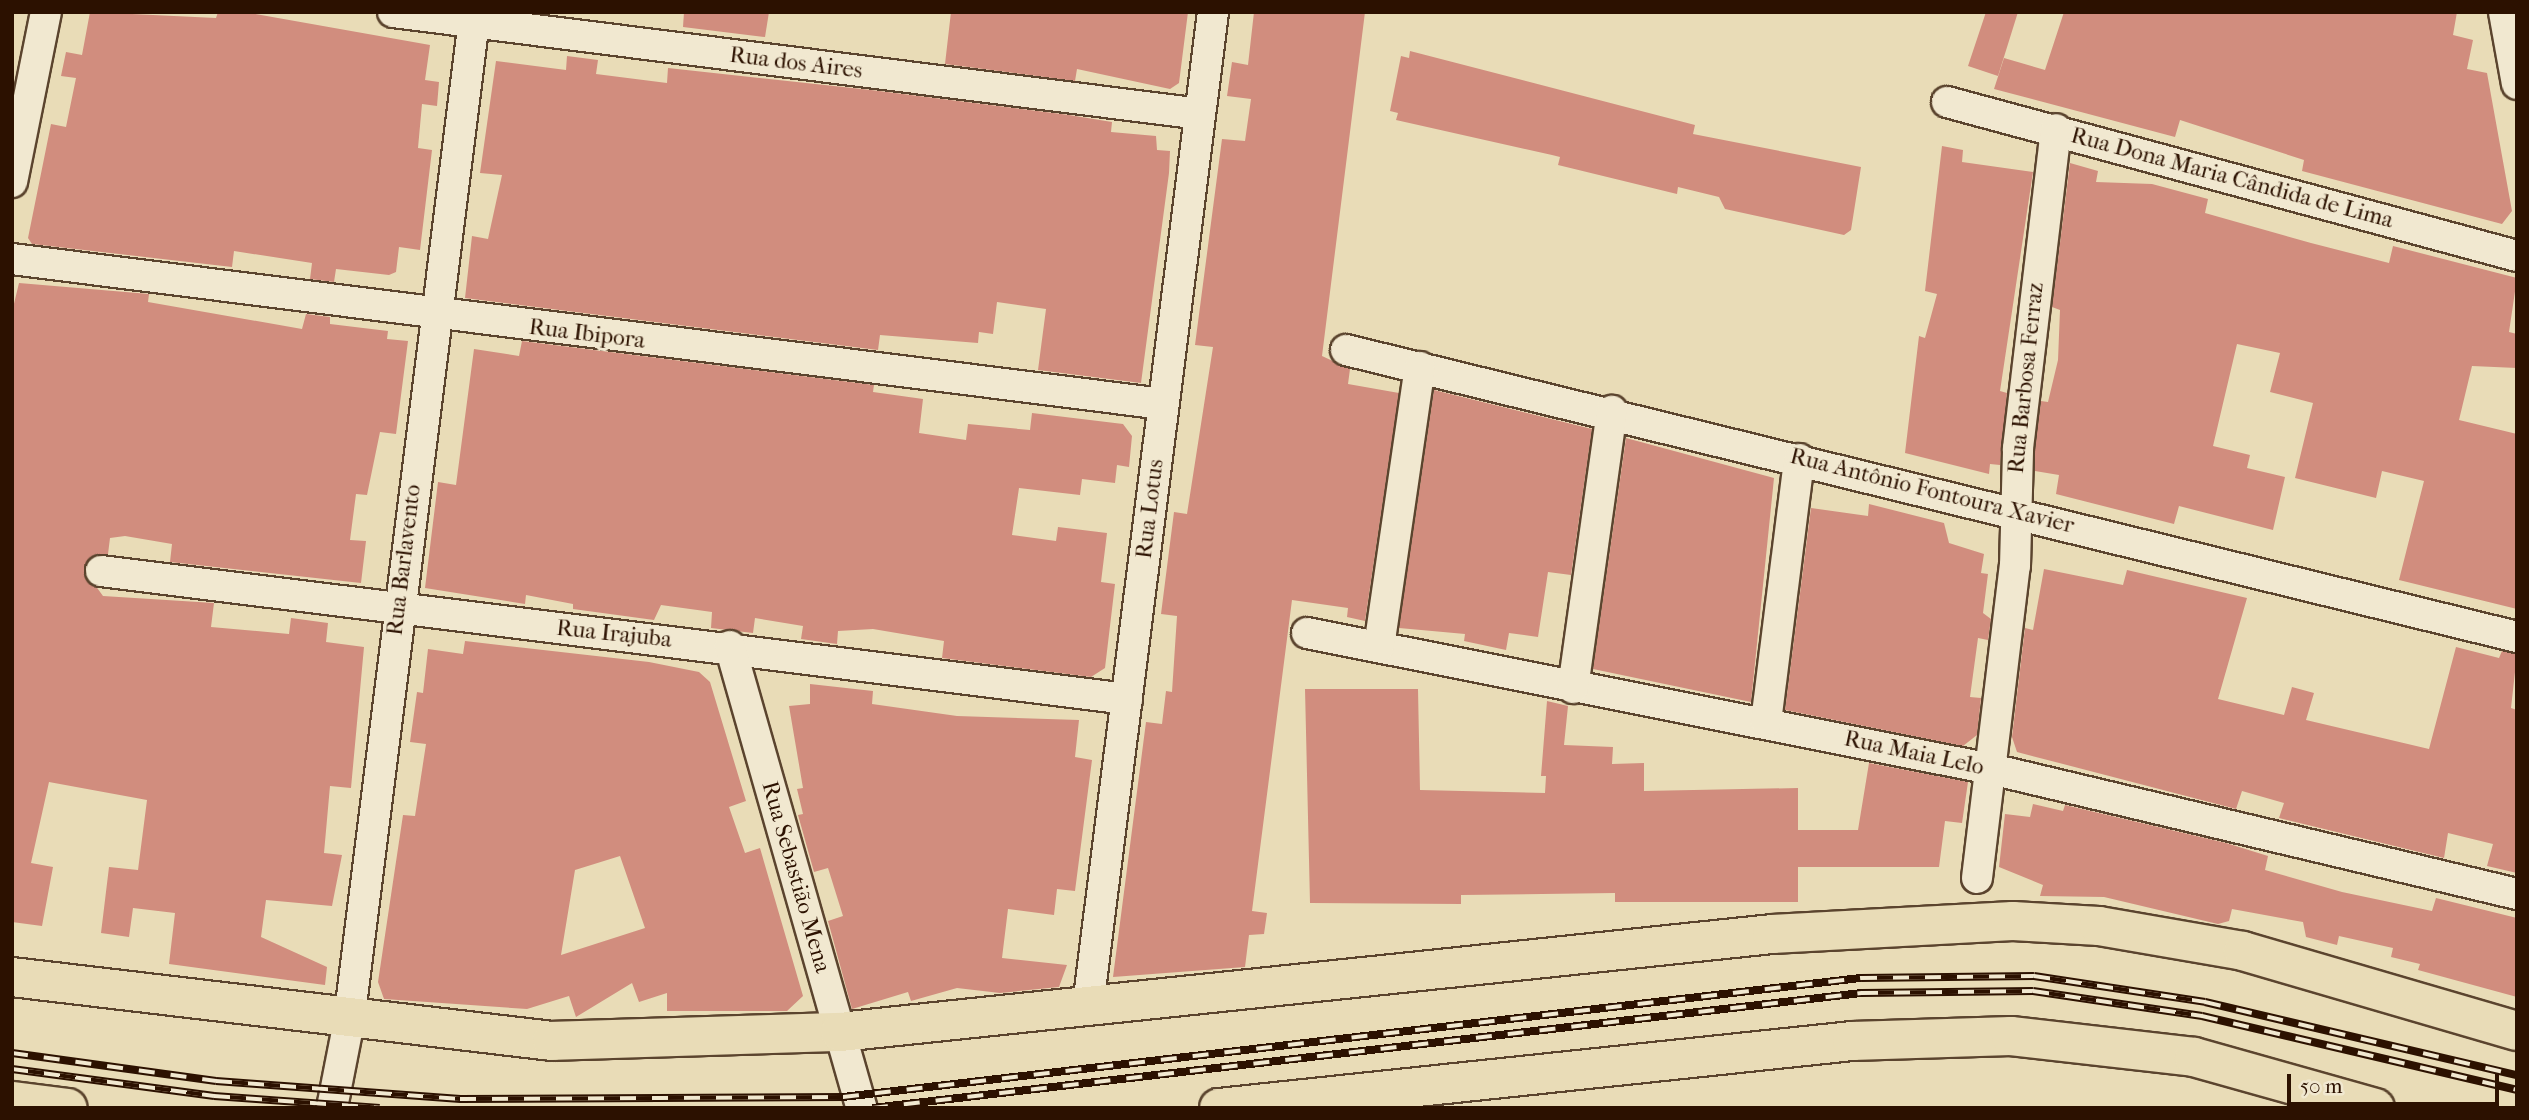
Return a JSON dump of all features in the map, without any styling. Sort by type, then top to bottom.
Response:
[{"type":"main road","points":[[12,977],[349,1021],[552,1041],[840,1032],[1826,929],[2013,921],[2099,926],[2243,951],[2517,1031]]},
{"type":"main road","points":[[1219,1108],[1934,1036],[2106,1043],[2194,1057],[2363,1106]]},
{"type":"main road","points":[[12,1101],[68,1108]]},
{"type":"street","points":[[12,182],[46,12]]},
{"type":"street","name":"Rua dos Aires","points":[[393,12],[474,17],[1200,114]]},
{"type":"street","name":"Rua Lotus","points":[[1088,1006],[1213,12]]},
{"type":"street","points":[[2504,12],[2517,84]]},
{"type":"street","name":"Rua Barlavento","points":[[332,1108],[349,1021],[434,315],[474,17]]},
{"type":"street","name":"Rua Dona Maria Cândida de Lima","points":[[1947,102],[2517,256]]},
{"type":"street","name":"Rua Barbosa Ferraz","points":[[1977,878],[2015,566],[2014,511],[2056,130]]},
{"type":"street","name":"Rua Ibipora","points":[[12,259],[434,315],[1163,404]]},
{"type":"street","name":"Rua Antônio Fontoura Xavier","points":[[1346,350],[1612,411],[2517,637]]},
{"type":"street","points":[[1379,647],[1420,367]]},
{"type":"street","points":[[1573,688],[1612,411]]},
{"type":"street","points":[[1766,722],[1799,458]]},
{"type":"street","name":"Rua Irajuba","points":[[101,571],[398,611],[730,646],[1127,699]]},
{"type":"street","name":"Rua Maia Lelo","points":[[1307,633],[1573,688],[1766,722],[1991,769],[2517,894]]},
{"type":"street","name":"Rua Sebastião Mena","points":[[730,646],[862,1108]]},
{"type":"building","points":[[90,12],[216,18],[218,12],[244,12],[430,45],[425,80],[439,82],[437,106],[422,104],[418,148],[432,150],[420,250],[399,247],[396,272],[389,275],[336,269],[334,282],[310,279],[312,263],[234,251],[232,267],[32,244],[28,238],[51,124],[66,127],[76,78],[61,76],[66,52],[82,55]]},
{"type":"building","points":[[684,12],[769,12],[765,37],[683,27]]},
{"type":"building","points":[[951,12],[1188,12],[1179,83],[1170,89],[1077,69],[1075,81],[945,64]]},
{"type":"building","points":[[1254,12],[1365,12],[1322,356],[1350,369],[1348,384],[1399,393],[1365,621],[1347,617],[1348,608],[1292,600],[1252,911],[1267,913],[1264,934],[1249,935],[1245,967],[1113,977],[1146,722],[1162,724],[1166,691],[1172,692],[1177,616],[1161,614],[1174,512],[1187,514],[1213,347],[1195,345],[1222,139],[1245,141],[1251,99],[1227,96],[1232,62],[1248,65]]},
{"type":"building","points":[[1986,12],[2018,12],[1998,76],[1968,66]]},
{"type":"building","points":[[2064,12],[2457,12],[2453,35],[2473,40],[2467,69],[2487,73],[2512,211],[2502,224],[2302,171],[2304,160],[2180,120],[2175,137],[1994,89],[2004,58],[2045,70]]},
{"type":"building","points":[[1410,51],[1695,125],[1693,134],[1861,167],[1851,230],[1844,235],[1725,209],[1719,197],[1678,187],[1677,194],[1558,165],[1560,157],[1396,120],[1398,113],[1390,111],[1401,56],[1409,58]]},
{"type":"building","points":[[567,56],[598,60],[596,74],[667,83],[668,68],[871,90],[1069,115],[1112,122],[1111,132],[1156,136],[1157,150],[1170,151],[1169,173],[1141,383],[1038,370],[1046,309],[997,302],[993,334],[979,332],[978,343],[880,335],[878,350],[465,298],[472,236],[488,239],[502,175],[480,173],[496,61],[566,70]]},
{"type":"building","points":[[1942,146],[1963,150],[1962,162],[2033,172],[2000,391],[2007,393],[2000,465],[1990,464],[1989,474],[1905,453],[1919,336],[1925,338],[1937,294],[1925,291]]},
{"type":"building","points":[[2070,163],[2098,171],[2096,182],[2152,184],[2208,199],[2205,213],[2311,243],[2389,263],[2393,246],[2517,278],[2509,332],[2517,334],[2517,368],[2472,366],[2459,420],[2517,434],[2517,609],[2399,580],[2424,481],[2382,471],[2376,498],[2295,478],[2313,403],[2270,392],[2280,353],[2237,344],[2213,446],[2250,455],[2247,468],[2285,477],[2273,530],[2179,506],[2174,524],[2056,494],[2059,475],[2035,471],[2035,449],[2041,401],[2048,402],[2058,360],[2060,310],[2052,307]]},
{"type":"building","points":[[19,283],[149,294],[148,302],[302,329],[306,314],[330,317],[330,324],[388,331],[387,339],[408,341],[396,434],[380,432],[367,495],[356,494],[350,540],[366,541],[361,583],[170,562],[172,544],[125,536],[110,538],[108,554],[94,555],[84,570],[103,596],[214,603],[211,627],[289,634],[291,618],[328,623],[326,642],[364,647],[351,788],[330,786],[324,853],[342,855],[332,906],[266,900],[261,937],[327,967],[325,985],[169,964],[175,913],[133,908],[129,937],[101,933],[109,867],[138,870],[147,800],[49,782],[31,863],[53,867],[42,926],[12,922],[12,312]]},
{"type":"building","points":[[522,341],[874,385],[873,392],[923,399],[919,433],[966,440],[968,424],[1030,430],[1032,413],[1123,424],[1132,436],[1129,467],[1117,465],[1115,483],[1082,479],[1080,495],[1019,488],[1012,535],[1056,541],[1058,527],[1107,533],[1101,582],[1115,584],[1105,668],[1091,677],[942,658],[944,641],[873,629],[838,631],[837,644],[801,639],[803,626],[755,618],[753,633],[711,628],[712,612],[661,605],[654,620],[573,609],[573,604],[526,595],[525,604],[425,588],[438,482],[456,485],[474,349],[519,356]]},
{"type":"building","points":[[1434,390],[1592,429],[1571,575],[1548,572],[1538,637],[1509,633],[1506,650],[1464,641],[1465,634],[1399,628]]},
{"type":"building","points":[[1626,438],[1774,478],[1751,702],[1593,669]]},
{"type":"building","points":[[1869,504],[1944,523],[1949,543],[1984,554],[1981,573],[1988,574],[1983,613],[1991,619],[1988,640],[1978,638],[1970,697],[1981,698],[1977,735],[1963,746],[1785,710],[1811,508],[1868,516]]},
{"type":"building","points":[[2044,569],[2123,585],[2127,570],[2247,598],[2218,699],[2284,715],[2292,687],[2314,693],[2306,720],[2429,749],[2456,647],[2499,658],[2502,651],[2517,654],[2511,708],[2517,710],[2517,873],[2487,866],[2493,844],[2448,833],[2444,858],[2279,818],[2284,803],[2242,791],[2236,809],[2017,752],[2012,737],[2025,628],[2033,630]]},
{"type":"building","points":[[465,641],[649,662],[699,672],[710,682],[746,801],[729,807],[745,853],[760,848],[803,996],[787,1011],[667,1011],[667,993],[639,1002],[632,983],[576,1017],[569,996],[527,1009],[384,999],[378,982],[403,815],[415,816],[426,744],[410,742],[417,692],[423,693],[428,649],[463,654]],"holes":[[[620,856],[645,928],[561,955],[575,870]]]},
{"type":"building","points":[[810,684],[873,691],[872,704],[957,716],[1079,720],[1075,757],[1092,760],[1075,891],[1057,889],[1054,915],[1008,909],[1002,958],[1067,965],[1059,987],[1000,993],[957,988],[911,1001],[908,992],[852,1009],[828,921],[843,916],[828,868],[814,872],[798,815],[803,814],[797,789],[803,788],[789,706],[810,704]]},
{"type":"building","points":[[1305,689],[1418,689],[1420,790],[1545,793],[1546,776],[1541,776],[1547,701],[1568,706],[1564,745],[1613,747],[1612,764],[1644,763],[1644,791],[1798,788],[1798,830],[1858,830],[1869,763],[1968,782],[1962,823],[1945,821],[1939,867],[1798,867],[1798,902],[1615,902],[1615,893],[1461,895],[1461,904],[1310,903]]},
{"type":"building","points":[[2033,804],[2063,811],[2065,805],[2226,843],[2268,856],[2265,870],[2342,892],[2432,911],[2436,898],[2517,918],[2517,997],[2418,970],[2420,964],[2391,957],[2393,948],[2339,936],[2337,945],[2306,937],[2303,922],[2232,909],[2229,921],[2218,924],[2104,897],[2040,896],[2043,885],[1999,867],[2005,814],[2030,817]]},
{"type":"railway","points":[[12,1053],[216,1081],[460,1099],[843,1097],[1861,978],[2034,976],[2205,1002],[2517,1075]]},
{"type":"railway","points":[[872,1108],[1862,993],[2033,991],[2202,1016],[2517,1090]]},
{"type":"railway","points":[[12,1069],[214,1096],[380,1108]]}]
